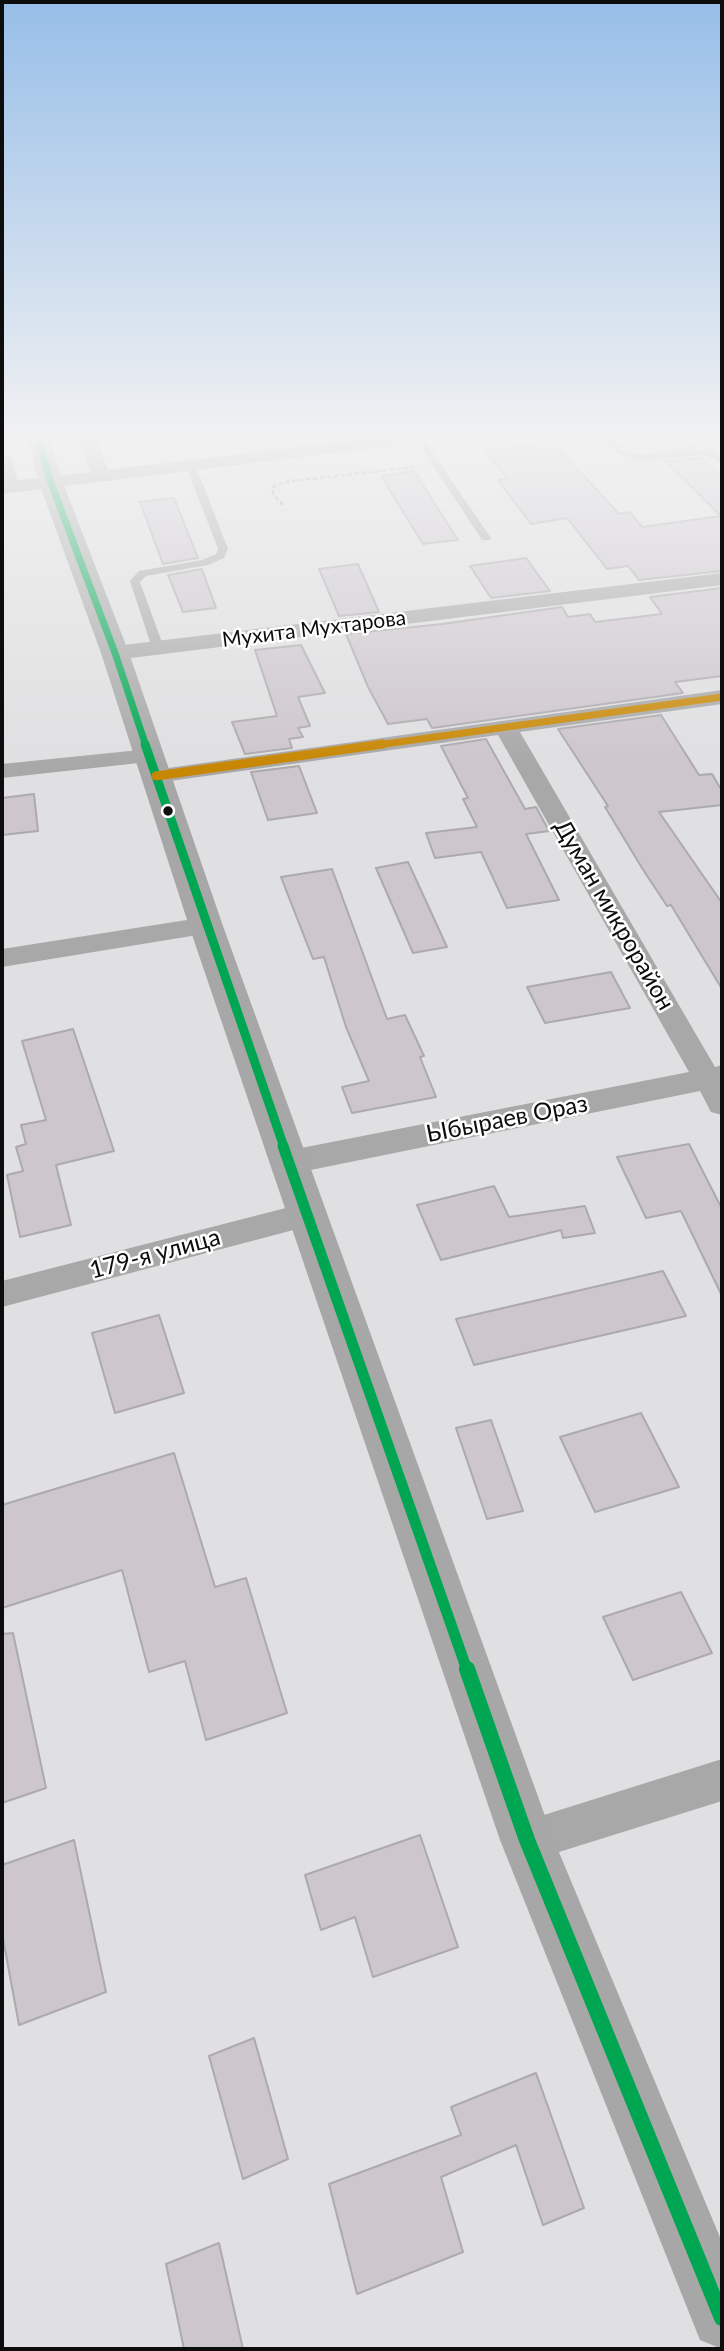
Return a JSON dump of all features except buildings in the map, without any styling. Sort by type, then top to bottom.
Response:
[{"type":"street","points":[[55,547],[115,653],[206,926],[527,1840],[722,2318]]},
{"type":"street","name":"Мухита Мухтарова","points":[[115,653],[722,579]]},
{"type":"street","points":[[2,771],[153,766],[505,727],[722,696]]},
{"type":"street","name":"Думан микрорайон","points":[[505,727],[717,1087]]},
{"type":"street","points":[[2,958],[206,926]]},
{"type":"street","name":"Ыбыраев Ораз","points":[[291,1162],[717,1087]]},
{"type":"street","name":"179-я улица","points":[[2,1294],[309,1214]]},
{"type":"street","points":[[527,1840],[722,1780]]},
{"type":"lane","points":[[158,648],[135,581],[143,573],[204,563],[220,556],[222,547]]},
{"type":"transit line","points":[[75,547],[115,653],[206,926],[527,1840],[722,2318]]},
{"type":"transit line","points":[[156,776],[722,697]]}]
